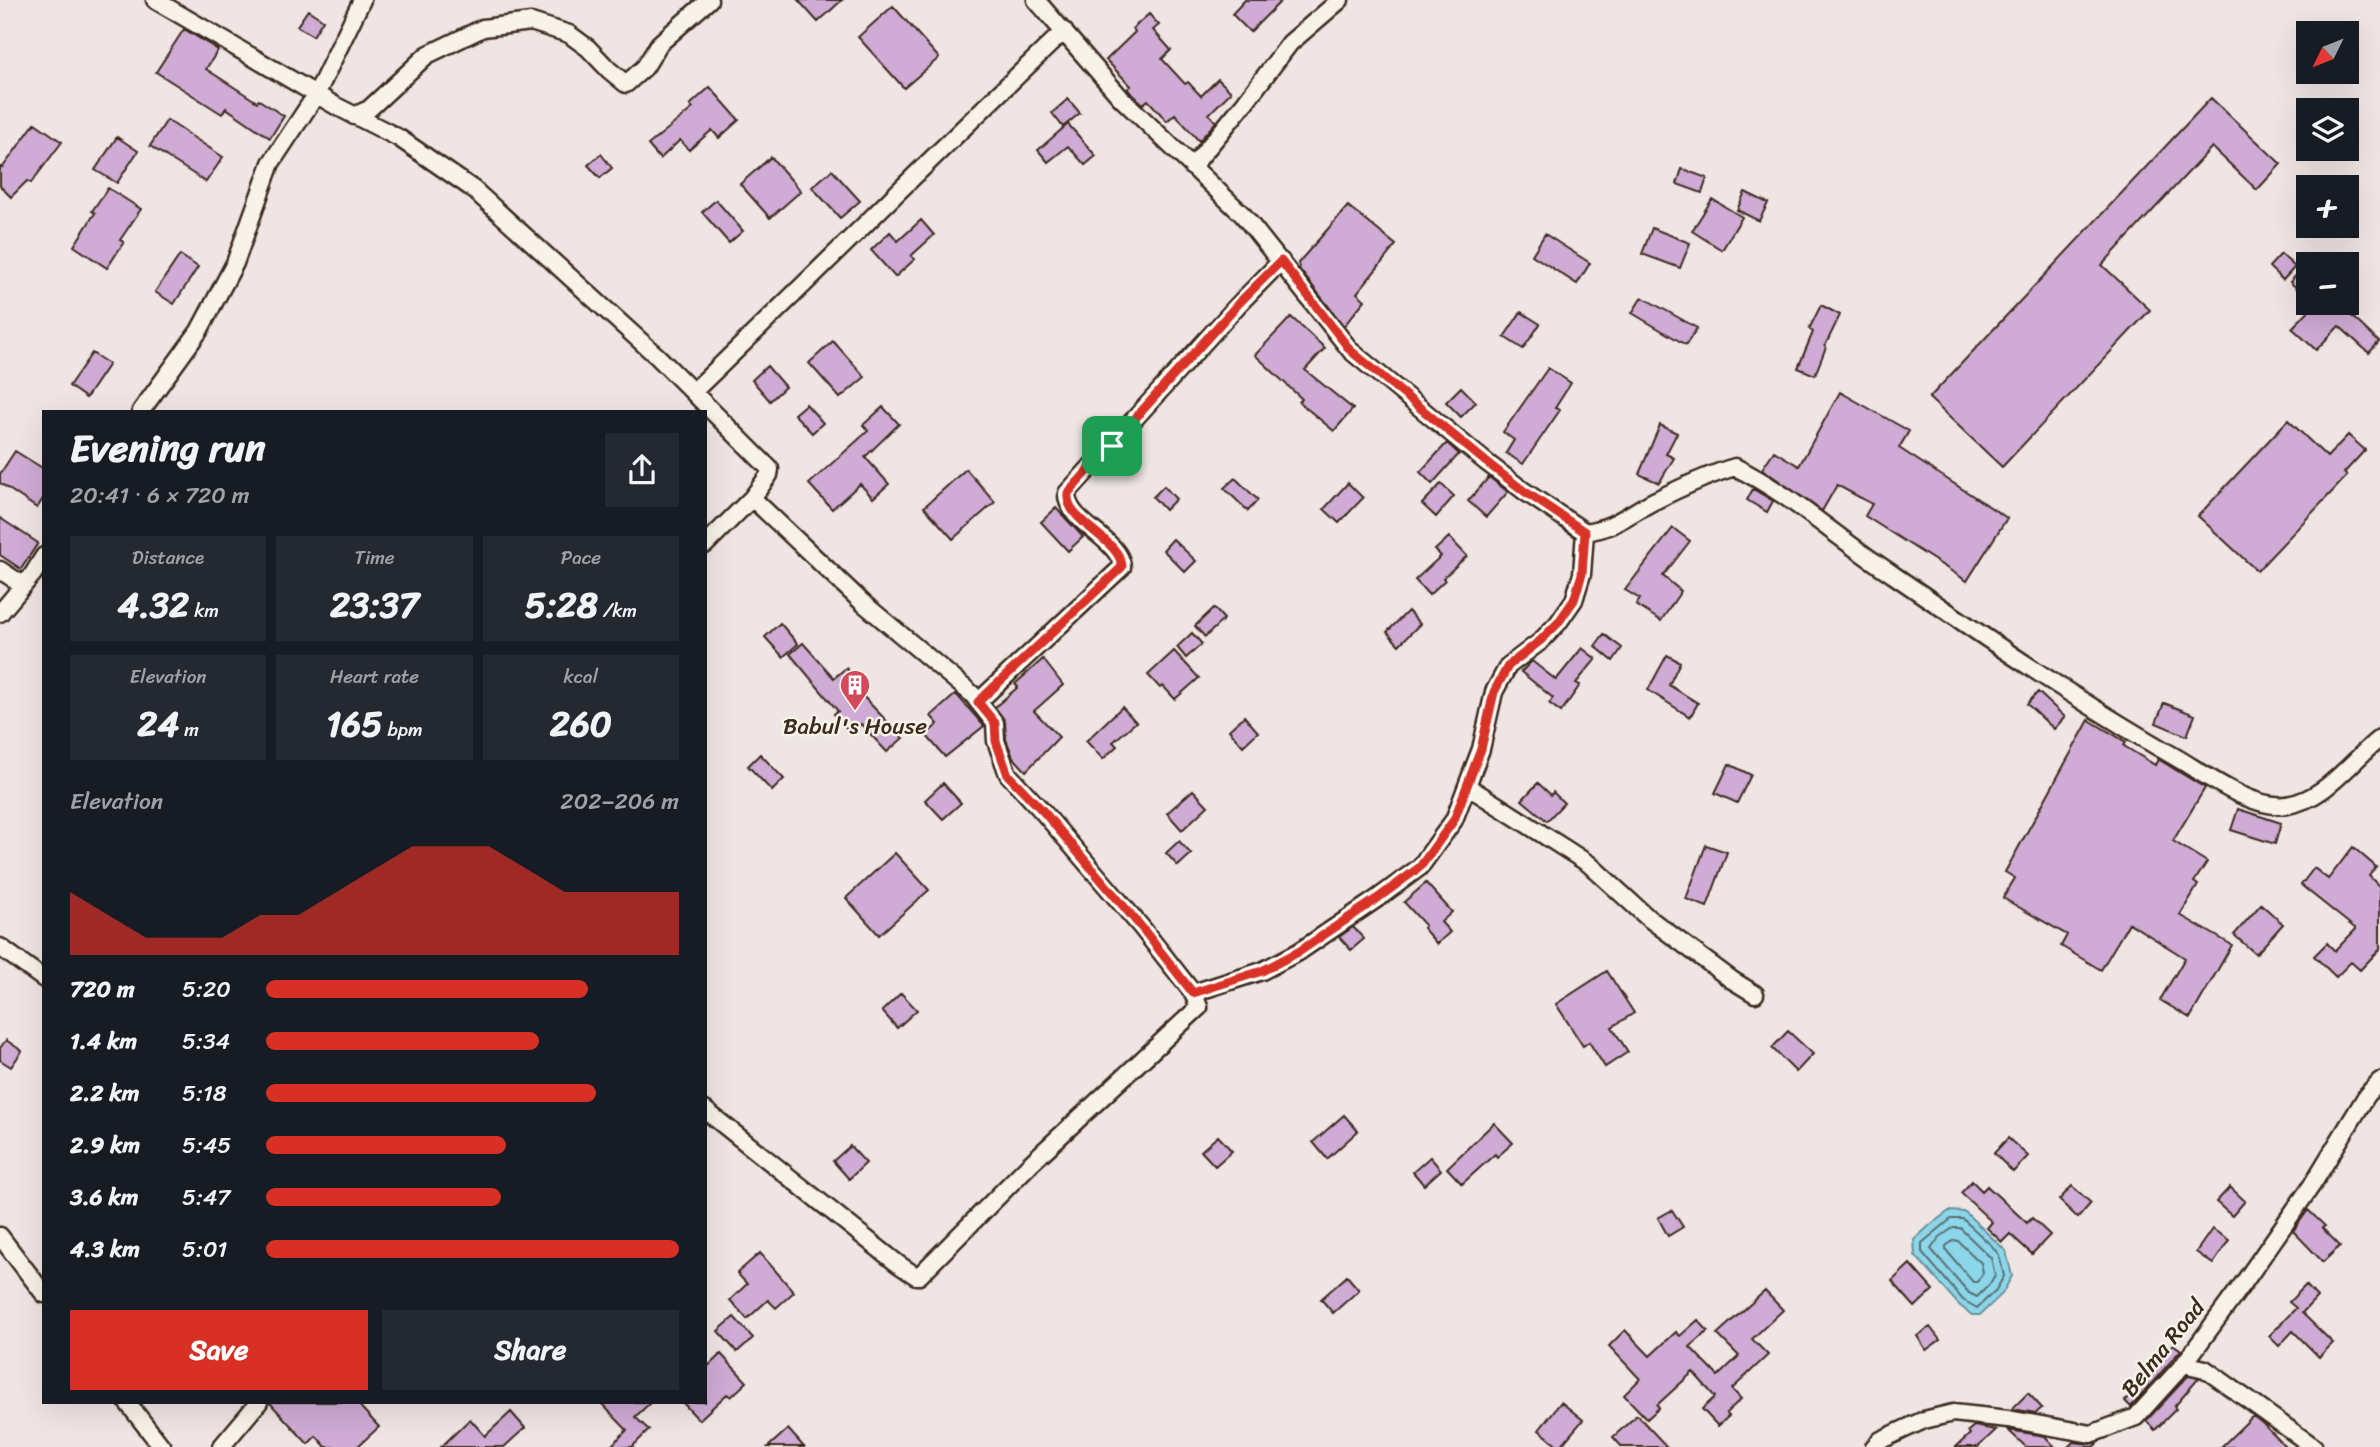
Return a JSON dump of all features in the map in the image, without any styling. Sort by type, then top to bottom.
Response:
[{"type":"street","points":[[155,0],[316,95],[400,138],[473,189],[658,356],[770,469],[769,475],[752,498],[707,543]]},
{"type":"street","points":[[142,410],[199,331],[235,262],[271,163],[316,95],[362,0]]},
{"type":"street","points":[[354,116],[369,109],[427,55],[483,28],[531,22],[569,34],[626,84],[645,67],[659,44],[709,0]]},
{"type":"street","points":[[1036,0],[1121,98],[1243,215],[1351,351],[1486,462],[1585,532],[1603,530],[1651,502],[1711,474],[1735,467],[1763,481],[1852,547],[2095,710],[2263,805],[2288,805],[2320,792],[2380,738]]},
{"type":"street","points":[[1192,167],[1290,43],[1340,0]]},
{"type":"street","points":[[693,392],[1064,31]]},
{"type":"street","points":[[978,702],[1122,567],[1122,562],[1108,544],[1072,510],[1067,501],[1068,493],[1238,304],[1281,261]]},
{"type":"street","points":[[707,1112],[898,1264],[919,1276],[1030,1164],[1199,1007],[1193,993],[1142,928],[1043,811],[1008,775],[996,741],[995,723],[972,694],[863,603],[752,498]]},
{"type":"street","points":[[1193,993],[1262,971],[1300,951],[1420,867],[1454,820],[1481,749],[1494,692],[1508,666],[1558,623],[1574,600],[1582,574],[1585,532]]},
{"type":"street","points":[[0,613],[42,562]]},
{"type":"street","points":[[0,570],[23,585]]},
{"type":"street","points":[[1467,786],[1588,864],[1647,917],[1755,994]]},
{"type":"street","points":[[0,947],[42,978]]},
{"type":"street","name":"Belma Road","points":[[1874,1447],[1881,1440],[1924,1420],[1952,1413],[2008,1419],[2091,1434],[2136,1417],[2184,1364],[2298,1206],[2367,1095],[2380,1081]]},
{"type":"street","points":[[0,1236],[42,1290]]},
{"type":"street","points":[[2184,1364],[2205,1369],[2314,1447]]},
{"type":"street","points":[[129,1404],[162,1447]]},
{"type":"street","points":[[221,1447],[257,1404]]},
{"type":"water","points":[[1949,1211],[1965,1212],[2006,1251],[2012,1276],[2002,1294],[1980,1315],[1972,1315],[1959,1305],[1915,1255],[1914,1240]]},
{"type":"building","points":[[798,0],[842,0],[818,22]]},
{"type":"building","points":[[1245,0],[1282,0],[1250,32],[1232,14]]},
{"type":"building","points":[[893,6],[939,58],[904,88],[858,37]]},
{"type":"building","points":[[308,10],[323,20],[313,36],[297,26]]},
{"type":"building","points":[[1149,14],[1159,25],[1153,30],[1171,50],[1162,59],[1185,84],[1188,82],[1201,96],[1218,79],[1231,92],[1209,114],[1216,122],[1199,141],[1175,114],[1167,121],[1148,100],[1143,104],[1127,89],[1131,86],[1106,60],[1135,32],[1133,28]]},
{"type":"building","points":[[184,29],[218,50],[206,69],[284,116],[270,138],[226,108],[222,114],[156,72]]},
{"type":"building","points":[[710,87],[739,120],[719,138],[712,130],[689,150],[680,140],[660,159],[648,145],[693,108],[690,105]]},
{"type":"building","points":[[2211,98],[2281,164],[2257,190],[2212,147],[2102,265],[2150,310],[2002,467],[1929,398]]},
{"type":"building","points":[[1068,99],[1080,113],[1063,127],[1052,113]]},
{"type":"building","points":[[167,120],[223,157],[206,182],[150,146]]},
{"type":"building","points":[[35,123],[62,142],[31,183],[27,181],[11,197],[0,186],[0,167],[3,167]]},
{"type":"building","points":[[1068,124],[1096,156],[1085,165],[1068,146],[1048,162],[1038,150]]},
{"type":"building","points":[[117,137],[138,151],[117,183],[95,170]]},
{"type":"building","points":[[601,154],[612,168],[600,178],[588,165]]},
{"type":"building","points":[[771,157],[801,191],[770,218],[740,184]]},
{"type":"building","points":[[1682,169],[1707,178],[1702,193],[1677,184]]},
{"type":"building","points":[[832,170],[860,201],[840,218],[812,187]]},
{"type":"building","points":[[108,188],[141,209],[120,240],[124,242],[107,268],[74,246],[95,213],[92,211]]},
{"type":"building","points":[[1745,192],[1768,203],[1759,221],[1737,210]]},
{"type":"building","points":[[1712,199],[1742,217],[1722,250],[1692,231]]},
{"type":"building","points":[[716,200],[743,231],[729,243],[702,212]]},
{"type":"building","points":[[1348,206],[1396,245],[1357,293],[1365,300],[1344,326],[1300,270],[1298,263]]},
{"type":"building","points":[[921,220],[934,235],[911,256],[915,259],[895,277],[871,250],[890,232],[898,241]]},
{"type":"building","points":[[1652,228],[1690,243],[1680,268],[1642,254]]},
{"type":"building","points":[[1545,234],[1590,263],[1577,284],[1532,255]]},
{"type":"building","points":[[2281,254],[2295,267],[2283,280],[2269,267]]},
{"type":"building","points":[[180,255],[198,267],[174,304],[155,292]]},
{"type":"building","points":[[2296,275],[2296,288],[2290,282]]},
{"type":"building","points":[[1642,297],[1697,328],[1686,345],[1632,313]]},
{"type":"building","points":[[1821,305],[1840,315],[1815,375],[1798,368],[1813,332],[1809,329]]},
{"type":"building","points":[[1521,312],[1540,324],[1523,349],[1504,337]]},
{"type":"building","points":[[2304,315],[2351,315],[2379,342],[2369,353],[2339,326],[2316,350],[2292,328]]},
{"type":"building","points":[[1291,317],[1325,348],[1305,370],[1353,409],[1334,431],[1299,402],[1302,399],[1255,355]]},
{"type":"building","points":[[833,341],[865,377],[840,398],[809,363]]},
{"type":"building","points":[[92,353],[109,364],[86,398],[69,386]]},
{"type":"building","points":[[767,366],[785,387],[770,401],[752,380]]},
{"type":"building","points":[[1548,368],[1571,383],[1555,408],[1560,410],[1523,464],[1506,453],[1514,440],[1503,432]]},
{"type":"building","points":[[1461,387],[1476,402],[1461,417],[1446,402]]},
{"type":"building","points":[[1840,392],[1909,431],[1899,448],[2007,518],[1967,581],[1865,516],[1872,504],[1837,485],[1822,511],[1762,469],[1774,451],[1799,466]]},
{"type":"building","points":[[806,404],[823,423],[812,433],[794,414]]},
{"type":"building","points":[[883,407],[899,424],[865,457],[889,484],[873,498],[860,484],[832,509],[809,484],[868,431],[863,425]]},
{"type":"building","points":[[2288,420],[2327,457],[2348,435],[2365,450],[2344,473],[2347,476],[2257,571],[2198,516]]},
{"type":"building","points":[[1660,425],[1677,433],[1666,454],[1674,458],[1659,483],[1639,474]]},
{"type":"building","points":[[1447,443],[1459,454],[1432,484],[1420,472]]},
{"type":"building","points":[[15,451],[42,468],[42,500],[37,508],[0,483],[0,474]]},
{"type":"building","points":[[966,469],[995,502],[953,539],[924,507]]},
{"type":"building","points":[[1489,477],[1508,492],[1486,517],[1468,501]]},
{"type":"building","points":[[1235,478],[1258,500],[1248,511],[1224,488]]},
{"type":"building","points":[[1348,483],[1363,498],[1339,523],[1324,509]]},
{"type":"building","points":[[1441,484],[1454,496],[1436,517],[1422,504]]},
{"type":"building","points":[[1164,486],[1176,499],[1165,510],[1153,497]]},
{"type":"building","points":[[1753,489],[1773,501],[1767,512],[1747,500]]},
{"type":"building","points":[[1056,508],[1083,537],[1068,551],[1041,522]]},
{"type":"building","points":[[0,518],[38,543],[21,569],[0,555]]},
{"type":"building","points":[[1673,528],[1690,541],[1663,576],[1681,591],[1661,621],[1636,605],[1640,599],[1625,590]]},
{"type":"building","points":[[1449,537],[1467,556],[1429,595],[1415,580],[1441,556],[1435,550]]},
{"type":"building","points":[[1173,539],[1196,561],[1185,572],[1163,550]]},
{"type":"building","points":[[1214,608],[1224,619],[1205,637],[1195,626]]},
{"type":"building","points":[[1408,611],[1420,624],[1399,645],[1387,632]]},
{"type":"building","points":[[780,623],[798,644],[783,657],[765,637]]},
{"type":"building","points":[[1192,633],[1202,644],[1186,658],[1177,647]]},
{"type":"building","points":[[1604,634],[1622,648],[1613,661],[1595,646]]},
{"type":"building","points":[[803,643],[834,678],[846,668],[860,684],[855,688],[903,738],[887,752],[861,724],[851,733],[834,714],[838,711],[790,654]]},
{"type":"building","points":[[1582,648],[1596,659],[1576,683],[1580,685],[1561,712],[1549,703],[1553,698],[1521,672],[1532,661],[1556,680]]},
{"type":"building","points":[[1174,651],[1199,678],[1175,699],[1148,675]]},
{"type":"building","points":[[1667,655],[1680,662],[1669,685],[1698,703],[1690,717],[1648,690]]},
{"type":"building","points":[[1043,659],[1063,685],[1034,711],[1059,737],[1026,771],[1013,757],[1006,739],[1005,722],[995,707],[1018,687],[1015,684]]},
{"type":"building","points":[[2038,692],[2065,717],[2054,729],[2027,704]]},
{"type":"building","points":[[956,694],[984,726],[945,757],[926,735],[938,724],[931,716]]},
{"type":"building","points":[[2164,703],[2195,715],[2187,736],[2156,723]]},
{"type":"building","points":[[1122,707],[1136,722],[1113,742],[1117,746],[1103,759],[1086,741]]},
{"type":"building","points":[[1244,716],[1258,732],[1243,746],[1229,730]]},
{"type":"building","points":[[2089,720],[2126,742],[2124,746],[2155,765],[2158,759],[2205,788],[2173,841],[2207,862],[2194,882],[2198,885],[2180,915],[2232,945],[2190,1018],[2160,1000],[2185,958],[2129,923],[2101,970],[2061,946],[2067,935],[2003,898],[2015,878],[2005,872]]},
{"type":"building","points":[[760,754],[784,779],[772,791],[748,766]]},
{"type":"building","points":[[1729,764],[1751,775],[1737,803],[1715,793]]},
{"type":"building","points":[[943,783],[961,803],[943,819],[925,800]]},
{"type":"building","points":[[1538,783],[1564,803],[1547,821],[1522,800]]},
{"type":"building","points":[[1193,790],[1208,806],[1182,830],[1167,813]]},
{"type":"building","points":[[2238,809],[2281,823],[2275,844],[2231,830]]},
{"type":"building","points":[[1179,841],[1191,854],[1178,866],[1166,853]]},
{"type":"building","points":[[1706,845],[1727,852],[1707,907],[1686,899]]},
{"type":"building","points":[[2353,847],[2376,867],[2369,876],[2380,887],[2380,949],[2360,970],[2351,962],[2336,977],[2314,956],[2327,943],[2335,951],[2356,929],[2301,885],[2314,868],[2328,879]]},
{"type":"building","points":[[895,853],[929,890],[879,935],[846,898]]},
{"type":"building","points":[[1426,883],[1452,912],[1441,922],[1450,932],[1437,944],[1423,928],[1425,925],[1404,902]]},
{"type":"building","points":[[2261,904],[2283,924],[2256,954],[2234,935]]},
{"type":"building","points":[[1353,927],[1364,939],[1351,950],[1339,937]]},
{"type":"building","points":[[1607,971],[1634,1013],[1612,1027],[1628,1052],[1605,1067],[1589,1042],[1583,1046],[1556,1004]]},
{"type":"building","points":[[901,993],[917,1010],[897,1028],[882,1011]]},
{"type":"building","points":[[1788,1031],[1813,1054],[1796,1072],[1772,1048]]},
{"type":"building","points":[[6,1040],[22,1051],[11,1067],[0,1060],[0,1048]]},
{"type":"building","points":[[1344,1115],[1358,1131],[1327,1159],[1313,1142]]},
{"type":"building","points":[[1494,1123],[1513,1143],[1497,1157],[1495,1154],[1462,1184],[1447,1168]]},
{"type":"building","points":[[1218,1136],[1232,1151],[1215,1166],[1201,1151]]},
{"type":"building","points":[[2008,1138],[2028,1156],[2013,1172],[1994,1153]]},
{"type":"building","points":[[850,1146],[866,1163],[849,1179],[833,1161]]},
{"type":"building","points":[[1430,1157],[1441,1170],[1424,1185],[1413,1172]]},
{"type":"building","points":[[1972,1181],[1982,1191],[1987,1186],[2027,1223],[2032,1218],[2050,1235],[2032,1254],[2010,1234],[2002,1242],[1987,1228],[1992,1222],[1961,1193]]},
{"type":"building","points":[[2072,1186],[2091,1203],[2078,1218],[2059,1200]]},
{"type":"building","points":[[2230,1187],[2245,1201],[2232,1216],[2216,1202]]},
{"type":"building","points":[[1672,1210],[1683,1227],[1668,1236],[1658,1218]]},
{"type":"building","points":[[2308,1210],[2340,1246],[2323,1262],[2293,1231]]},
{"type":"building","points":[[2212,1229],[2229,1240],[2213,1264],[2196,1252]]},
{"type":"building","points":[[760,1253],[794,1292],[776,1308],[768,1300],[747,1319],[730,1300],[747,1284],[737,1273]]},
{"type":"building","points":[[1910,1264],[1933,1290],[1915,1307],[1892,1281]]},
{"type":"building","points":[[1347,1276],[1359,1290],[1333,1313],[1321,1299]]},
{"type":"building","points":[[2306,1285],[2317,1297],[2302,1313],[2333,1343],[2319,1357],[2293,1331],[2279,1346],[2269,1336],[2296,1308],[2289,1302]]},
{"type":"building","points":[[1765,1291],[1783,1310],[1752,1339],[1768,1355],[1732,1389],[1741,1399],[1726,1413],[1729,1416],[1718,1426],[1702,1409],[1715,1397],[1693,1372],[1657,1405],[1659,1408],[1647,1419],[1624,1395],[1640,1379],[1609,1346],[1625,1330],[1650,1356],[1676,1332],[1680,1336],[1698,1320],[1708,1331],[1690,1347],[1718,1376],[1739,1356],[1717,1334]]},
{"type":"building","points":[[734,1317],[753,1338],[737,1352],[718,1331]]},
{"type":"building","points":[[1930,1327],[1940,1340],[1926,1350],[1917,1336]]},
{"type":"building","points":[[2173,1344],[2181,1350],[2131,1407],[2125,1401],[2152,1374],[2149,1371]]},
{"type":"building","points":[[721,1354],[747,1382],[731,1397],[727,1394],[699,1420],[684,1404],[707,1404],[707,1367]]},
{"type":"building","points":[[2188,1376],[2199,1378],[2174,1407],[2176,1409],[2155,1430],[2146,1421]]},
{"type":"building","points":[[2028,1393],[2042,1408],[2036,1413],[2012,1409]]},
{"type":"building","points":[[1561,1402],[1583,1420],[1560,1447],[1539,1430]]},
{"type":"building","points":[[271,1404],[358,1404],[379,1427],[357,1447],[326,1447],[316,1436],[308,1444]]},
{"type":"building","points":[[602,1404],[649,1404],[635,1417],[649,1430],[632,1447],[610,1447],[627,1430]]},
{"type":"building","points":[[511,1412],[525,1428],[504,1447],[441,1447],[470,1419],[485,1436]]},
{"type":"building","points":[[1637,1415],[1667,1447],[1622,1447],[1613,1437]]},
{"type":"building","points":[[2253,1416],[2262,1423],[2286,1447],[2221,1447]]},
{"type":"building","points":[[1974,1426],[1996,1430],[1978,1447],[1956,1447],[1970,1434],[1968,1431]]},
{"type":"building","points":[[788,1429],[804,1447],[768,1447]]},
{"type":"building","points":[[2008,1430],[2045,1436],[2055,1447],[2026,1447]]},
{"type":"building","points":[[2073,1442],[2099,1442],[2094,1447],[2068,1447]]},
{"type":"place","name":"Babul's House","points":[[855,712]]},
{"type":"route","points":[[1281,261],[1351,351],[1486,462],[1585,532],[1582,574],[1574,600],[1558,623],[1541,640],[1508,666],[1494,692],[1481,749],[1454,820],[1420,867],[1300,951],[1262,971],[1193,993],[1043,811],[1008,775],[996,741],[995,723],[978,702],[1122,567],[1122,562],[1108,544],[1072,510],[1067,501],[1068,493],[1112,446],[1238,304],[1281,261]]}]
